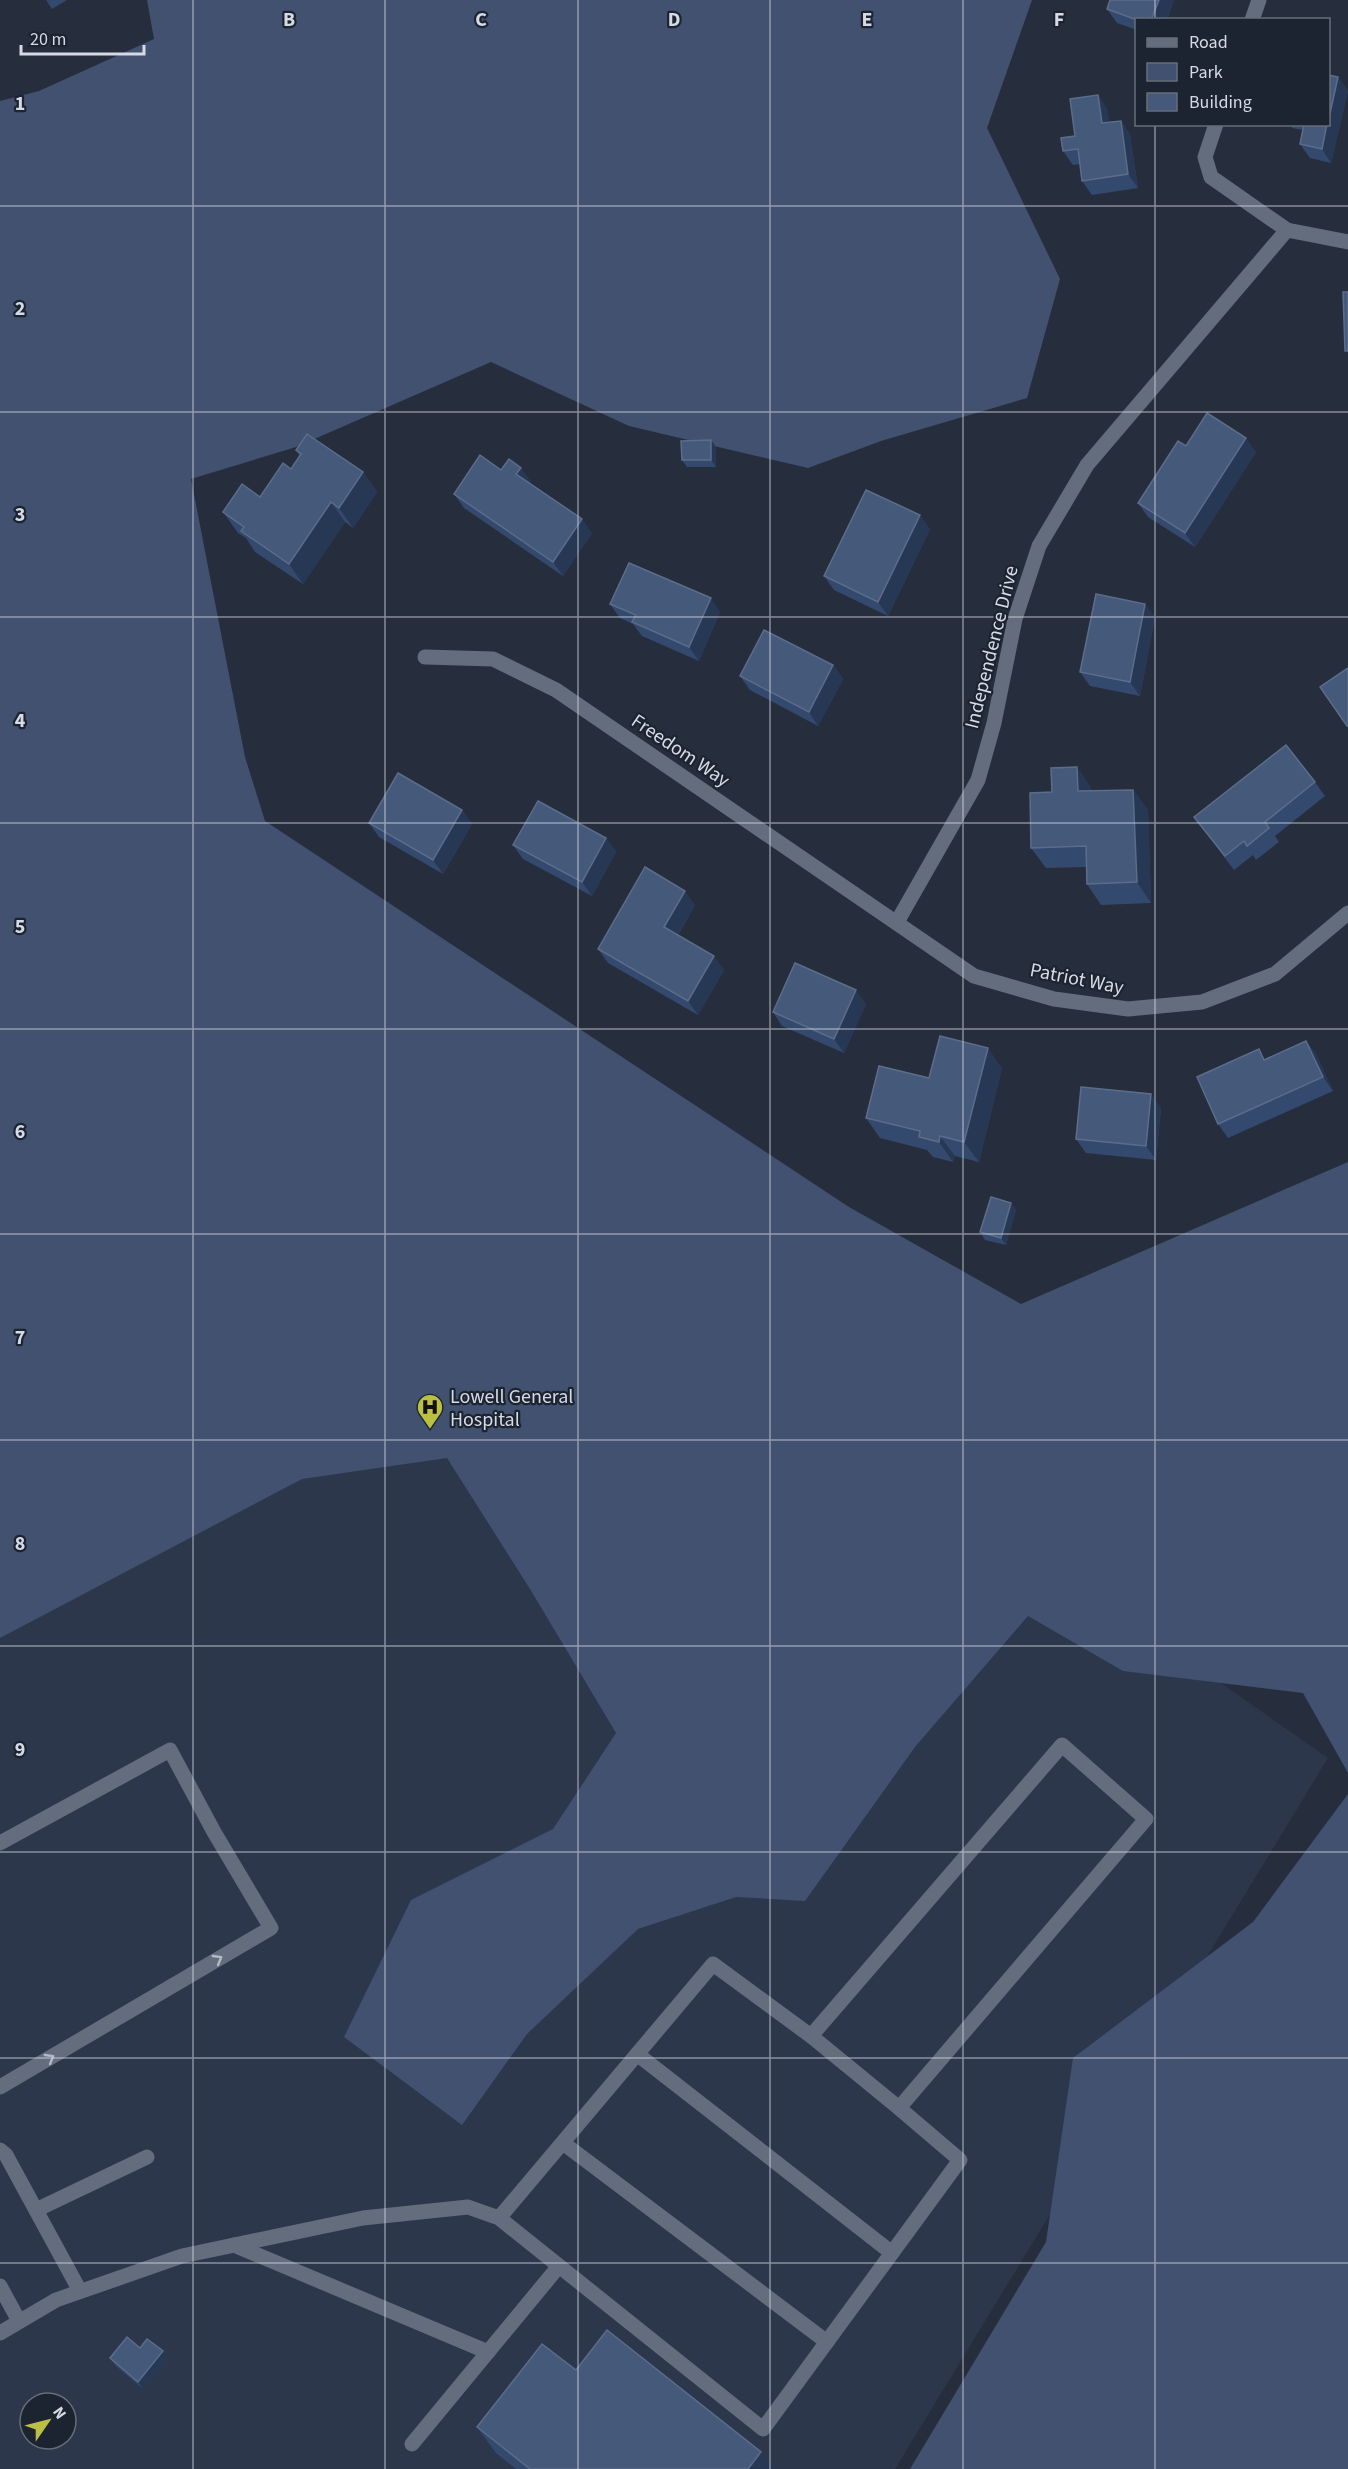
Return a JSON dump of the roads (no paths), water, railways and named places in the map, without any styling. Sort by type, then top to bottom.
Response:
[{"type":"street","points":[[1253,18],[1258,0]]},
{"type":"street","points":[[1215,126],[1205,157],[1211,177],[1287,230],[1348,242]]},
{"type":"street","name":"Independence Drive","points":[[897,922],[978,780],[994,723],[1015,619],[1039,546],[1087,465],[1287,230]]},
{"type":"street","name":"Freedom Way","points":[[425,657],[493,659],[556,690],[897,922]]},
{"type":"street","name":"Patriot Way","points":[[897,922],[974,975],[1054,999],[1128,1009],[1202,1002],[1275,974],[1348,913]]},
{"type":"street","points":[[811,2036],[1062,1745],[1146,1820],[899,2108]]},
{"type":"street","points":[[0,1843],[170,1750],[213,1832],[271,1928],[0,2087]]},
{"type":"street","points":[[0,2333],[56,2300],[182,2256],[363,2218],[468,2207],[499,2218],[762,2429],[960,2160],[811,2036],[713,1964],[499,2218]]},
{"type":"street","points":[[637,2054],[892,2253]]},
{"type":"street","points":[[563,2143],[827,2342]]},
{"type":"street","points":[[0,2150],[6,2155],[80,2291]]},
{"type":"street","points":[[36,2210],[147,2157]]},
{"type":"street","points":[[234,2244],[488,2352]]},
{"type":"street","points":[[412,2444],[559,2266]]},
{"type":"street","points":[[0,2286],[19,2321]]},
{"type":"place","name":"Lowell General Hospital","points":[[430,1430]]}]
